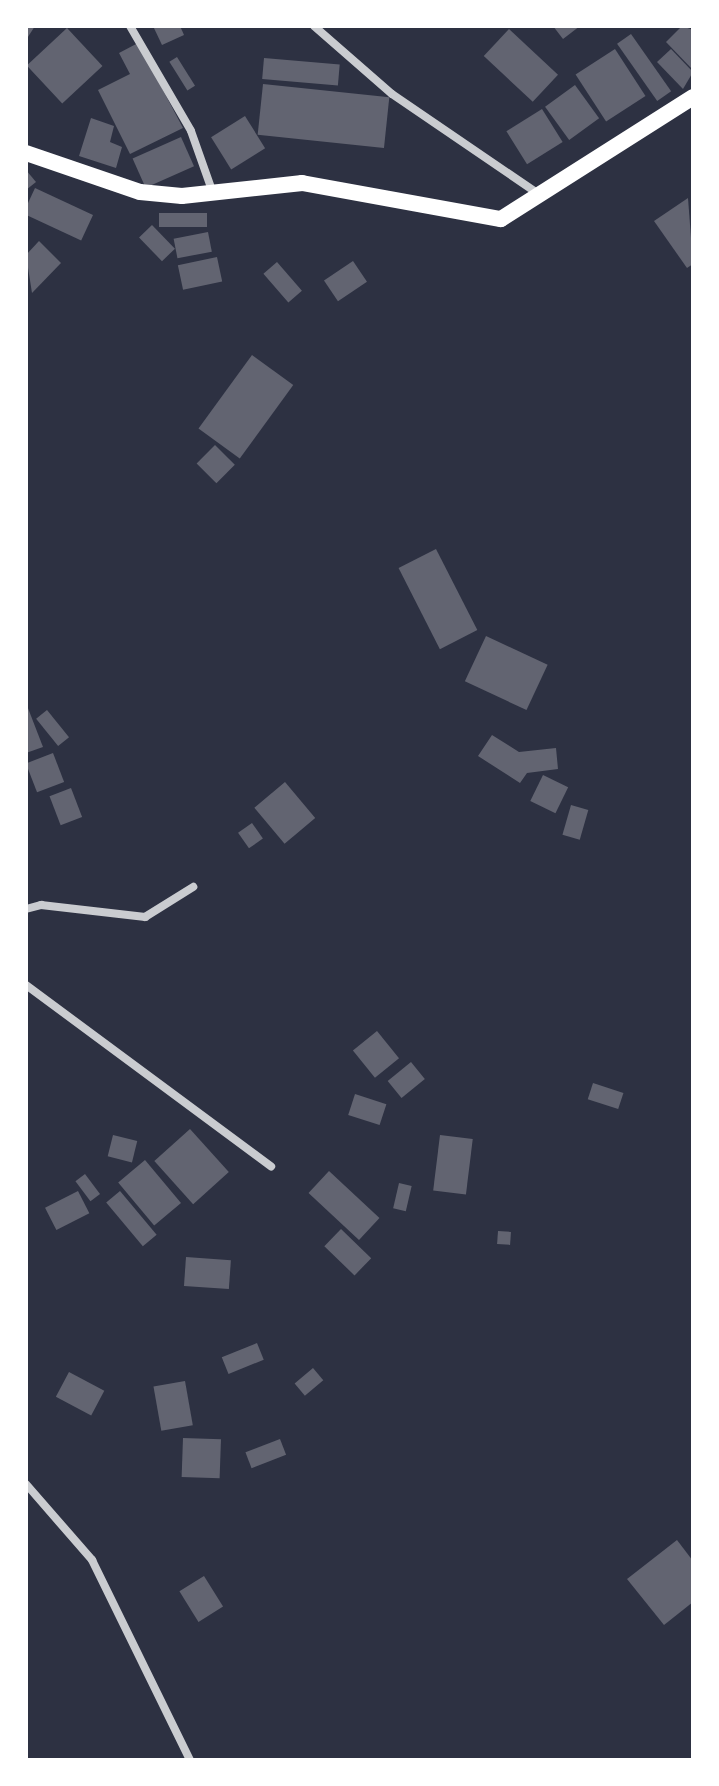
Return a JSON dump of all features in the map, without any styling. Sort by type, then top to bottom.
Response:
[{"type":"main road","points":[[26,153],[140,192],[213,193],[311,184],[492,220],[542,196],[693,97]]},
{"type":"street","points":[[130,26],[191,131],[213,193]]},
{"type":"street","points":[[314,26],[392,94],[542,196]]},
{"type":"street","points":[[26,909],[41,905],[145,917],[193,887]]},
{"type":"street","points":[[26,985],[271,1166]]},
{"type":"street","points":[[26,1484],[92,1560],[190,1760]]},
{"type":"building","points":[[26,26],[35,26],[26,40]]},
{"type":"building","points":[[153,26],[180,26],[184,35],[162,45]]},
{"type":"building","points":[[553,26],[580,26],[563,39]]},
{"type":"building","points":[[682,26],[693,30],[693,70],[666,42]]},
{"type":"building","points":[[67,28],[102,66],[62,104],[27,66]]},
{"type":"building","points":[[509,29],[558,75],[533,102],[484,56]]},
{"type":"building","points":[[631,34],[671,91],[657,101],[617,44]]},
{"type":"building","points":[[138,43],[183,128],[130,154],[98,90],[130,74],[119,53]]},
{"type":"building","points":[[615,49],[645,96],[606,122],[576,75]]},
{"type":"building","points":[[671,49],[693,72],[683,89],[657,62]]},
{"type":"building","points":[[177,57],[195,86],[187,91],[169,62]]},
{"type":"building","points":[[264,58],[340,65],[338,86],[262,79]]},
{"type":"building","points":[[263,84],[389,97],[384,148],[258,135]]},
{"type":"building","points":[[575,85],[599,118],[569,140],[545,107]]},
{"type":"building","points":[[542,109],[563,142],[527,164],[506,131]]},
{"type":"building","points":[[245,116],[265,148],[231,169],[211,137]]},
{"type":"building","points":[[91,118],[114,126],[110,142],[122,147],[116,168],[79,156]]},
{"type":"building","points":[[181,137],[194,166],[146,188],[133,159]]},
{"type":"building","points":[[26,170],[36,182],[26,190]]},
{"type":"building","points":[[35,188],[93,215],[81,240],[26,215]]},
{"type":"building","points":[[688,198],[693,264],[687,268],[654,221]]},
{"type":"building","points":[[159,213],[207,213],[207,227],[159,227]]},
{"type":"building","points":[[152,225],[175,249],[162,261],[139,238]]},
{"type":"building","points":[[208,232],[212,252],[177,258],[174,239]]},
{"type":"building","points":[[39,241],[61,263],[32,293],[26,255]]},
{"type":"building","points":[[217,257],[222,281],[183,290],[178,265]]},
{"type":"building","points":[[353,261],[367,282],[338,301],[324,281]]},
{"type":"building","points":[[277,262],[302,291],[288,302],[263,274]]},
{"type":"building","points":[[252,355],[293,385],[240,459],[199,429]]},
{"type":"building","points":[[215,445],[235,465],[216,483],[197,463]]},
{"type":"building","points":[[436,549],[477,630],[440,649],[399,568]]},
{"type":"building","points":[[486,636],[548,665],[526,710],[465,681]]},
{"type":"building","points":[[26,703],[43,747],[26,753]]},
{"type":"building","points":[[47,710],[69,737],[58,746],[36,719]]},
{"type":"building","points":[[492,735],[519,752],[556,748],[558,769],[527,773],[520,783],[478,756]]},
{"type":"building","points":[[53,753],[64,782],[37,792],[26,763]]},
{"type":"building","points":[[543,775],[568,787],[555,813],[530,801]]},
{"type":"building","points":[[285,782],[315,818],[285,844],[254,808]]},
{"type":"building","points":[[71,788],[82,817],[61,825],[50,796]]},
{"type":"building","points":[[571,805],[588,810],[580,840],[562,835]]},
{"type":"building","points":[[252,823],[263,839],[249,848],[238,833]]},
{"type":"building","points":[[377,1031],[399,1058],[375,1078],[353,1051]]},
{"type":"building","points":[[411,1062],[425,1079],[402,1098],[388,1081]]},
{"type":"building","points":[[593,1083],[623,1093],[618,1109],[588,1099]]},
{"type":"building","points":[[355,1094],[386,1104],[380,1125],[348,1115]]},
{"type":"building","points":[[190,1129],[229,1172],[193,1204],[154,1161]]},
{"type":"building","points":[[113,1135],[137,1141],[132,1162],[108,1156]]},
{"type":"building","points":[[440,1135],[473,1139],[466,1195],[433,1191]]},
{"type":"building","points":[[145,1160],[181,1203],[154,1225],[118,1182]]},
{"type":"building","points":[[329,1171],[379,1218],[359,1240],[309,1193]]},
{"type":"building","points":[[85,1174],[100,1194],[90,1201],[75,1181]]},
{"type":"building","points":[[399,1183],[412,1186],[406,1211],[393,1208]]},
{"type":"building","points":[[78,1191],[89,1213],[56,1230],[45,1208]]},
{"type":"building","points":[[120,1191],[157,1235],[143,1246],[106,1203]]},
{"type":"building","points":[[341,1229],[371,1258],[355,1275],[324,1246]]},
{"type":"building","points":[[498,1231],[511,1232],[510,1245],[497,1244]]},
{"type":"building","points":[[186,1257],[231,1260],[229,1289],[184,1286]]},
{"type":"building","points":[[257,1343],[264,1360],[229,1374],[222,1357]]},
{"type":"building","points":[[313,1368],[323,1380],[305,1396],[295,1383]]},
{"type":"building","points":[[69,1372],[104,1391],[91,1416],[56,1397]]},
{"type":"building","points":[[185,1381],[193,1425],[161,1431],[153,1387]]},
{"type":"building","points":[[183,1438],[221,1439],[220,1478],[182,1477]]},
{"type":"building","points":[[280,1439],[286,1455],[252,1468],[245,1452]]},
{"type":"building","points":[[677,1540],[693,1561],[693,1602],[664,1625],[627,1579]]},
{"type":"building","points":[[204,1576],[223,1607],[198,1622],[179,1591]]}]
